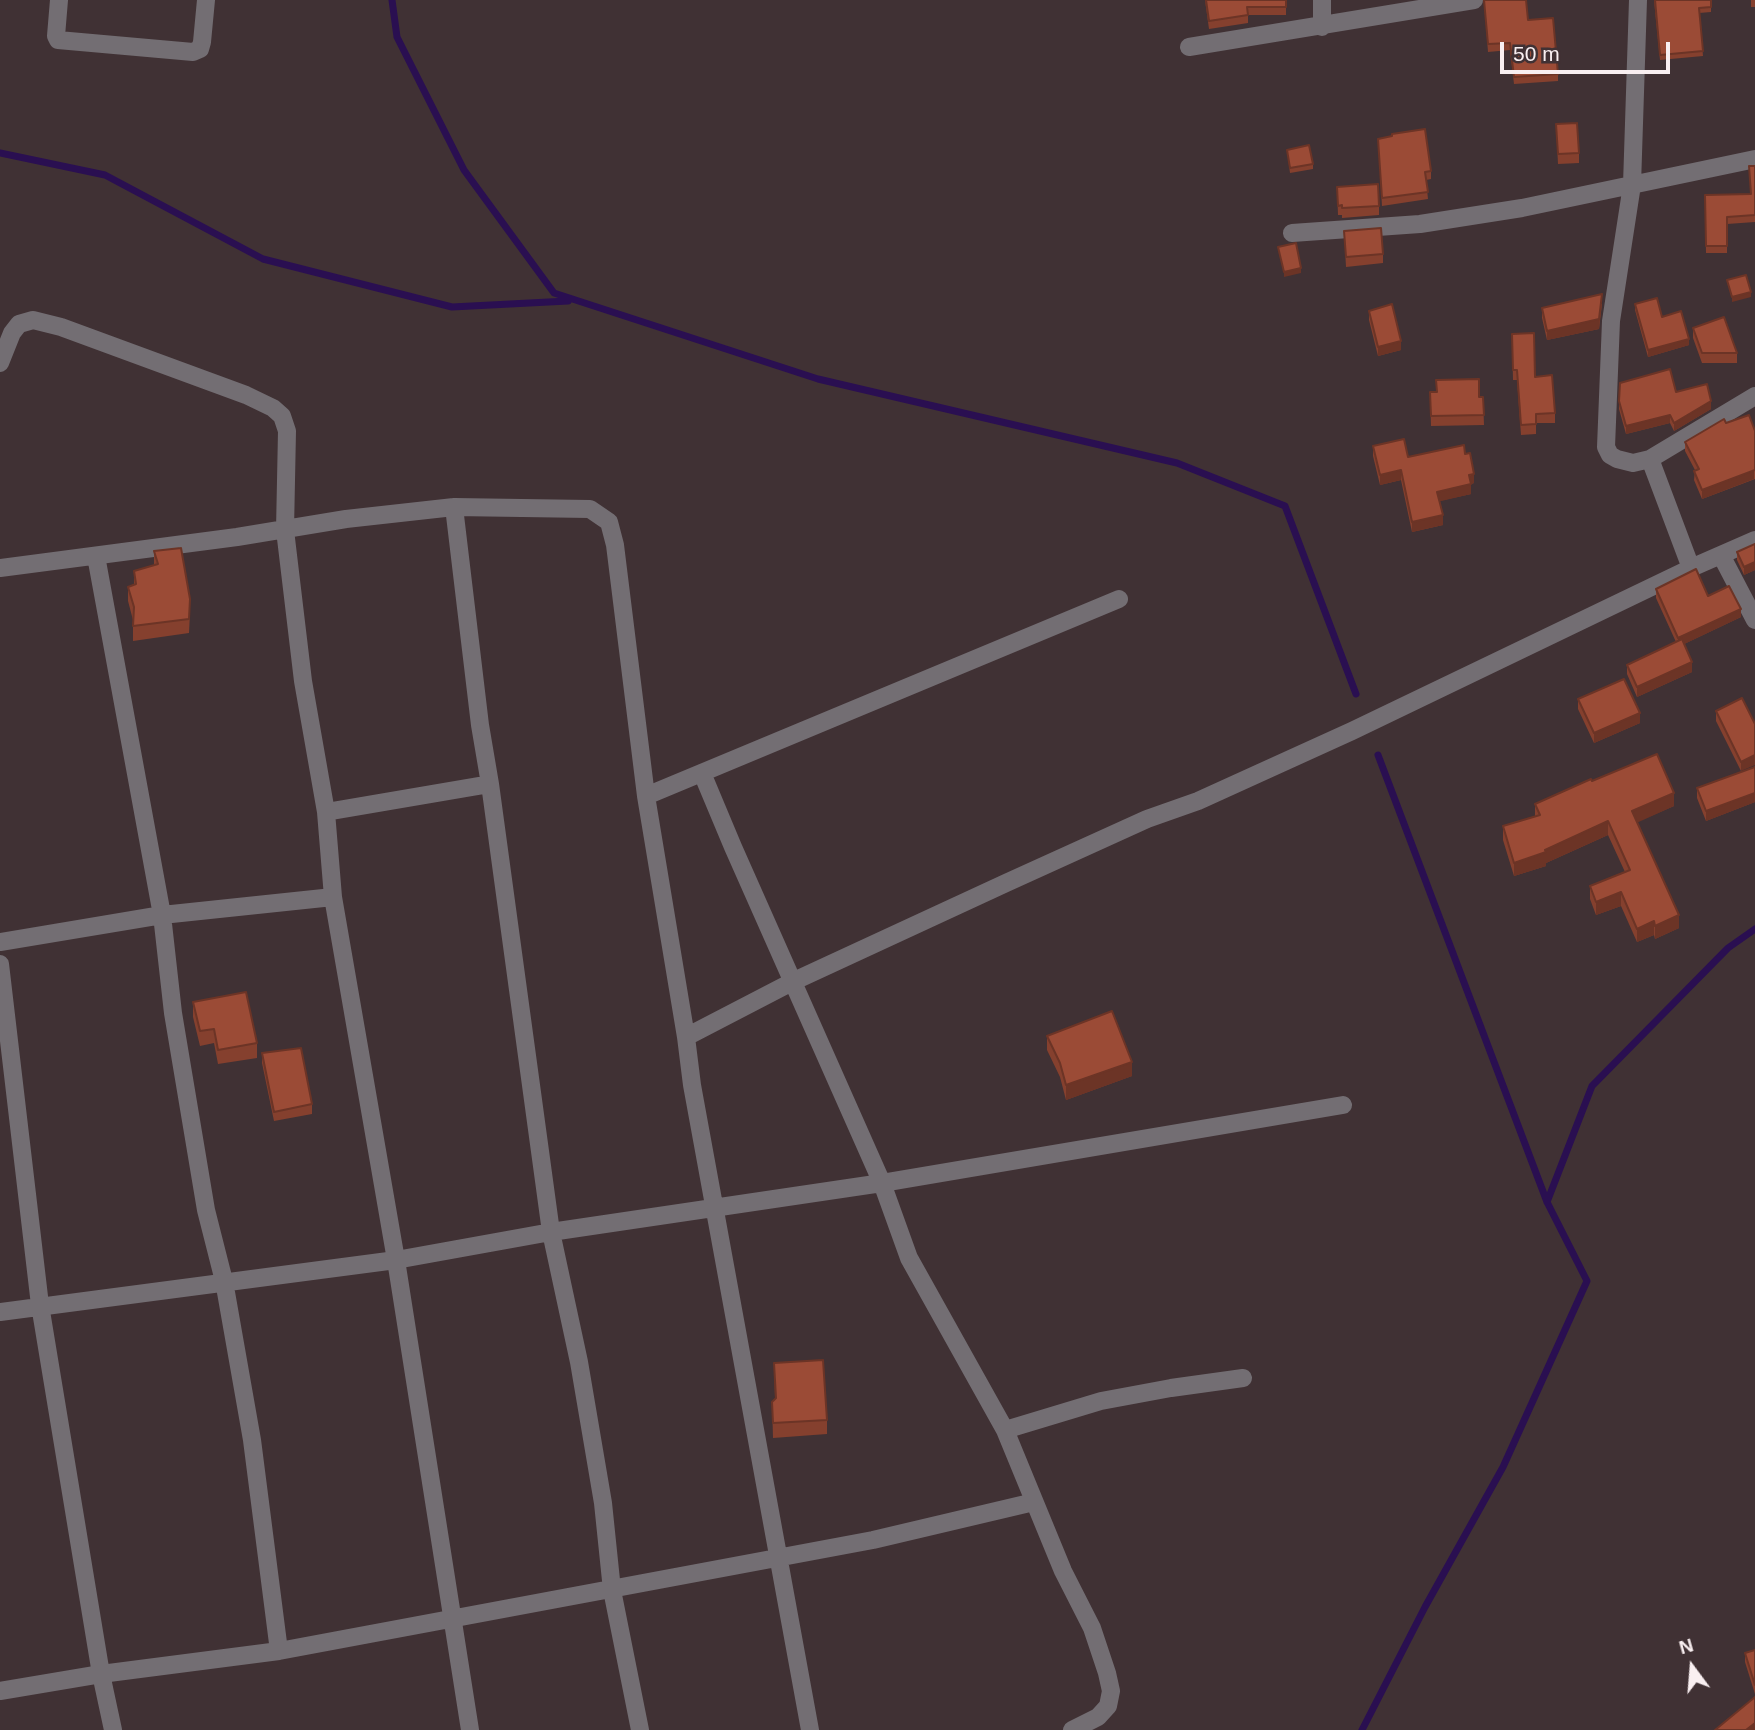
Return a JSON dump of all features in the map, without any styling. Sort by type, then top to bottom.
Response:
[{"type":"street","points":[[59,0],[58,40],[193,52],[200,49],[202,43],[206,0]]},
{"type":"street","points":[[1322,0],[1322,27]]},
{"type":"street","points":[[1189,47],[1474,0]]},
{"type":"street","points":[[1638,0],[1632,185],[1611,321],[1606,447],[1610,454],[1625,461],[1633,463],[1650,459],[1755,396]]},
{"type":"street","points":[[1292,233],[1420,224],[1522,208],[1755,159]]},
{"type":"street","points":[[0,363],[12,333],[19,324],[33,320],[61,327],[246,395],[273,408],[282,416],[287,431],[285,530],[303,681],[326,812],[333,897],[396,1259],[470,1730]]},
{"type":"street","points":[[1650,459],[1691,568]]},
{"type":"street","points":[[454,507],[480,725],[551,1231],[579,1362],[603,1503],[612,1590],[640,1730]]},
{"type":"street","points":[[0,568],[285,530],[345,519],[454,507],[590,509],[609,522],[615,545],[646,796],[687,1037],[692,1085],[810,1730]]},
{"type":"street","points":[[687,1037],[792,982],[1147,819],[1198,801],[1352,731],[1691,568],[1755,540]]},
{"type":"street","points":[[96,555],[162,915],[173,1013],[200,1171],[252,1440],[279,1651]]},
{"type":"street","points":[[1721,555],[1755,620]]},
{"type":"street","points":[[646,796],[1119,599]]},
{"type":"street","points":[[702,773],[882,1183],[909,1258],[1005,1430],[1063,1571],[1092,1628],[1111,1691],[1108,1706],[1098,1717],[1072,1730]]},
{"type":"street","points":[[326,812],[490,784]]},
{"type":"street","points":[[0,942],[162,915],[333,897]]},
{"type":"street","points":[[0,964],[40,1305],[101,1674],[113,1730]]},
{"type":"street","points":[[0,1312],[396,1259],[551,1231],[882,1183],[1343,1105]]},
{"type":"street","points":[[1005,1430],[1101,1401],[1244,1378]]},
{"type":"street","points":[[0,1691],[101,1674],[279,1651],[873,1540],[1034,1502]]},
{"type":"building","points":[[1206,0],[1286,0],[1286,7],[1247,7],[1248,15],[1209,21]]},
{"type":"building","points":[[1484,0],[1526,0],[1528,20],[1553,18],[1558,74],[1514,77],[1510,43],[1488,44]]},
{"type":"building","points":[[1655,0],[1711,0],[1711,7],[1699,8],[1703,51],[1660,55]]},
{"type":"building","points":[[1577,123],[1579,153],[1558,154],[1556,124]]},
{"type":"building","points":[[1425,129],[1431,171],[1425,172],[1428,192],[1382,198],[1378,139]]},
{"type":"building","points":[[1309,145],[1313,164],[1290,168],[1287,150]]},
{"type":"building","points":[[1749,166],[1755,166],[1755,215],[1727,217],[1727,246],[1706,246],[1705,195],[1751,194]]},
{"type":"building","points":[[1378,184],[1379,206],[1338,206],[1337,187]]},
{"type":"building","points":[[1381,228],[1383,254],[1346,257],[1344,231]]},
{"type":"building","points":[[1296,243],[1301,268],[1284,272],[1278,247]]},
{"type":"building","points":[[1746,275],[1751,292],[1732,297],[1727,280]]},
{"type":"building","points":[[1602,294],[1599,319],[1547,331],[1542,308]]},
{"type":"building","points":[[1657,298],[1662,317],[1681,311],[1689,339],[1648,350],[1635,304]]},
{"type":"building","points":[[1392,304],[1401,341],[1378,347],[1369,311]]},
{"type":"building","points":[[1724,317],[1737,353],[1702,353],[1693,328]]},
{"type":"building","points":[[1534,333],[1535,377],[1552,375],[1555,413],[1536,414],[1536,424],[1521,425],[1517,370],[1513,370],[1512,334]]},
{"type":"building","points":[[1670,369],[1676,392],[1707,384],[1711,401],[1674,423],[1670,415],[1626,426],[1619,401],[1620,383]]},
{"type":"building","points":[[1479,379],[1479,397],[1483,397],[1484,415],[1431,416],[1430,392],[1437,392],[1436,380]]},
{"type":"building","points":[[1749,415],[1755,431],[1755,470],[1702,490],[1694,471],[1699,469],[1685,442],[1724,419],[1726,423]]},
{"type":"building","points":[[1404,439],[1408,457],[1464,445],[1465,454],[1470,453],[1474,474],[1469,475],[1471,484],[1437,492],[1443,515],[1412,522],[1401,470],[1380,475],[1373,446]]},
{"type":"building","points":[[1755,544],[1755,562],[1744,567],[1737,552]]},
{"type":"building","points":[[181,548],[190,599],[189,619],[133,626],[134,607],[128,587],[136,584],[134,571],[158,564],[154,551]]},
{"type":"building","points":[[1696,569],[1708,596],[1729,586],[1741,609],[1678,638],[1656,589]]},
{"type":"building","points":[[1682,639],[1692,662],[1637,687],[1627,665]]},
{"type":"building","points":[[1624,679],[1640,713],[1594,733],[1578,699]]},
{"type":"building","points":[[1742,698],[1755,724],[1755,755],[1741,762],[1716,711]]},
{"type":"building","points":[[1657,754],[1674,793],[1632,811],[1679,915],[1655,926],[1654,921],[1637,929],[1621,892],[1596,902],[1590,886],[1630,870],[1608,821],[1545,850],[1546,852],[1514,863],[1503,826],[1540,815],[1535,804]]},
{"type":"building","points":[[1755,767],[1755,793],[1706,811],[1697,788]]},
{"type":"building","points":[[246,992],[257,1043],[218,1050],[214,1029],[200,1031],[193,1002]]},
{"type":"building","points":[[1112,1011],[1132,1062],[1066,1085],[1060,1063],[1047,1036]]},
{"type":"building","points":[[301,1048],[312,1104],[274,1112],[262,1053]]},
{"type":"building","points":[[823,1360],[827,1420],[773,1423],[772,1402],[776,1398],[774,1363]]},
{"type":"building","points":[[1755,1650],[1755,1685],[1745,1653]]},
{"type":"building","points":[[1755,1697],[1755,1723],[1746,1730],[1715,1730]]},
{"type":"waterway","points":[[392,0],[397,37],[464,170],[554,293],[818,379],[1177,463],[1285,506],[1356,694]]},
{"type":"waterway","points":[[0,153],[105,175],[263,259],[452,307],[568,301]]},
{"type":"waterway","points":[[1362,1730],[1425,1607],[1503,1467],[1587,1281],[1547,1202],[1378,755]]},
{"type":"waterway","points":[[1547,1202],[1592,1086],[1728,948],[1755,929]]}]
